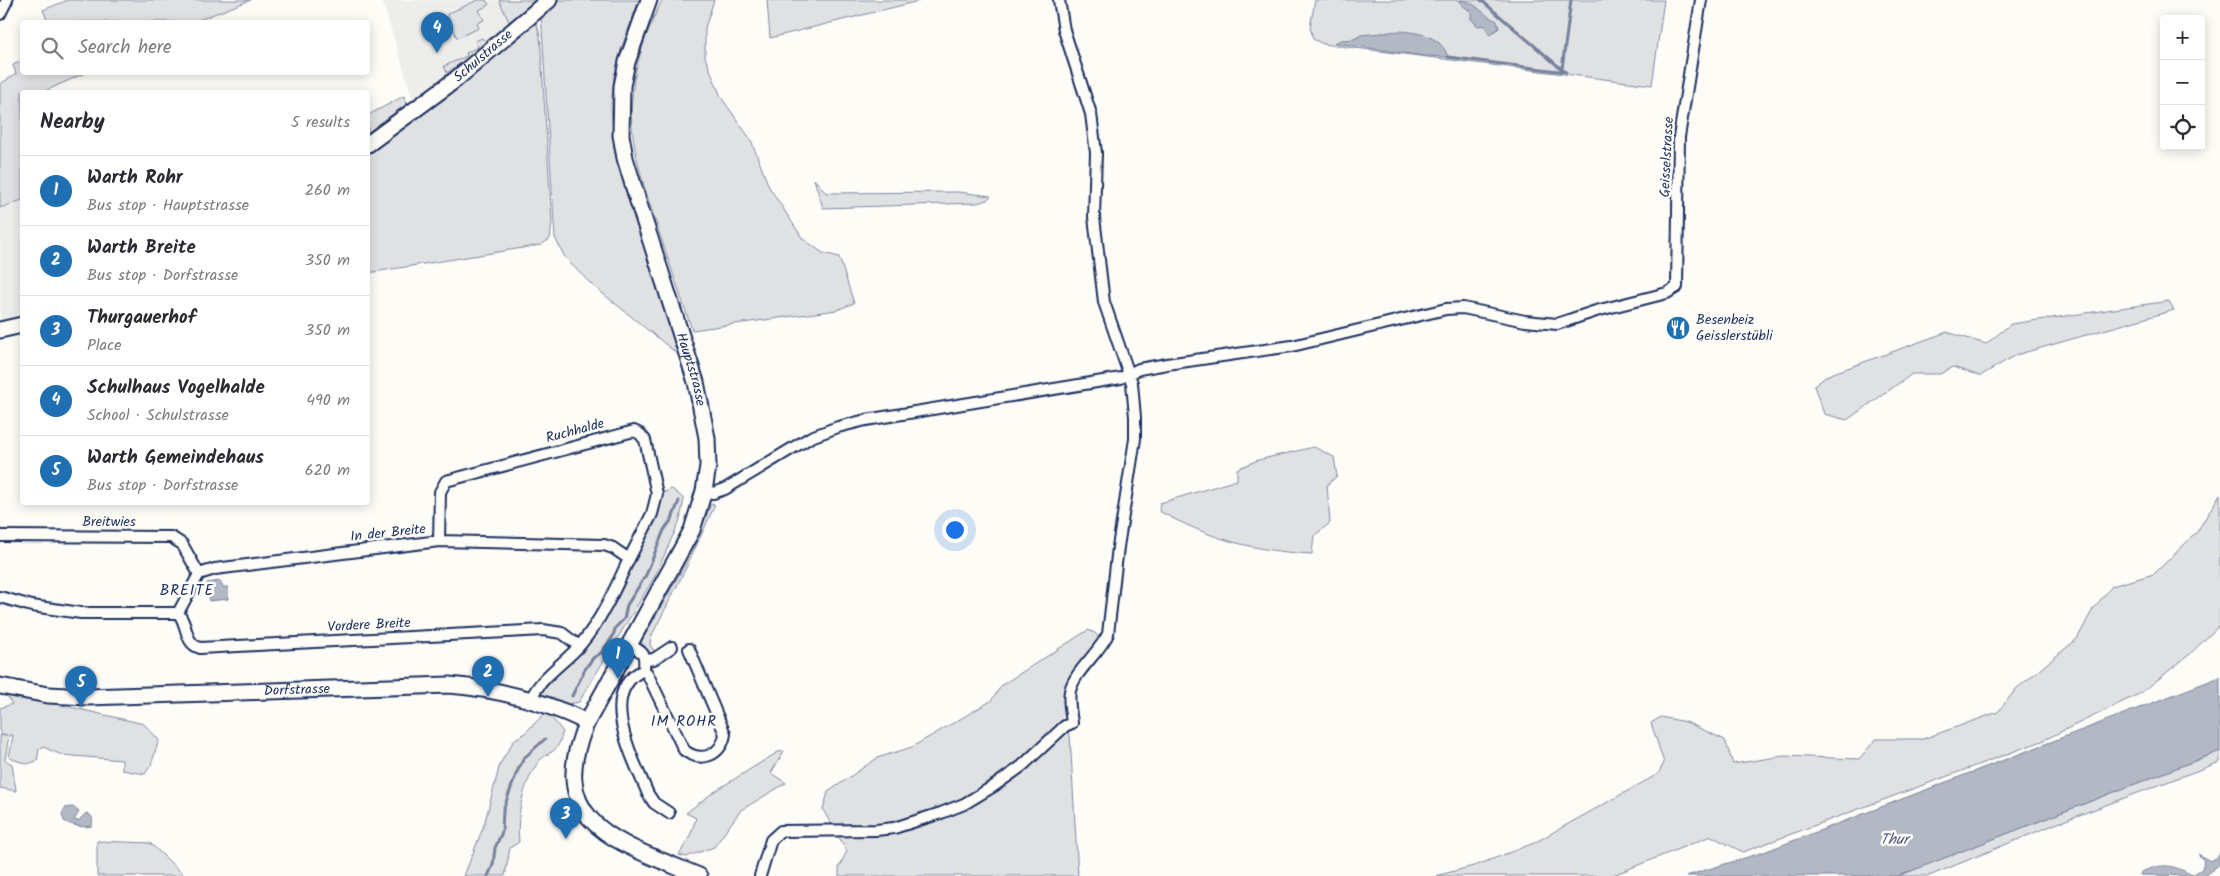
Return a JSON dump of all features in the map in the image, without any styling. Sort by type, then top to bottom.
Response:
[{"type":"main road","name":"Schulstrasse","points":[[370,143],[455,80],[550,0]]},
{"type":"main road","name":"Hauptstrasse","points":[[649,0],[627,62],[622,86],[622,134],[625,158],[698,391],[708,450],[704,492],[692,530],[682,550],[586,722],[576,752],[573,776],[576,793],[588,816],[597,827],[618,842],[693,874]]},
{"type":"main road","points":[[0,330],[20,325]]},
{"type":"main road","name":"Dorfstrasse","points":[[0,686],[48,695],[88,696],[449,685],[492,689],[531,699],[586,722]]},
{"type":"street","points":[[0,14],[7,0]]},
{"type":"street","points":[[760,876],[771,840],[781,831],[876,830],[894,828],[964,804],[1022,766],[1064,726],[1072,723],[1069,693],[1071,686],[1101,647],[1110,625],[1118,547],[1135,439],[1133,393],[1129,374],[1104,302],[1094,218],[1096,153],[1091,114],[1067,41],[1058,0]]},
{"type":"street","name":"Geisselstrasse","points":[[1129,374],[1139,369],[1167,364],[1292,346],[1446,308],[1463,308],[1557,324],[1596,311],[1658,296],[1677,287],[1679,137],[1701,0]]},
{"type":"street","points":[[704,492],[713,493],[725,489],[803,441],[838,426],[1120,378],[1129,374]]},
{"type":"street","name":"Ruchhalde","points":[[439,541],[440,492],[446,481],[634,431],[645,440],[657,494],[652,514],[629,559]]},
{"type":"street","name":"Breitwies","points":[[0,536],[171,537],[182,544],[199,574]]},
{"type":"street","name":"In der Breite","points":[[199,574],[230,567],[439,541],[604,545],[613,548],[629,559]]},
{"type":"street","points":[[531,699],[541,683],[579,646],[596,625],[629,559]]},
{"type":"street","points":[[0,597],[32,606],[81,613],[178,612],[199,574]]},
{"type":"street","name":"Vordere Breite","points":[[178,612],[190,642],[200,648],[543,630],[562,633],[579,646]]},
{"type":"street","points":[[629,645],[641,651],[647,673],[684,750],[695,757],[709,756],[720,748],[725,734],[689,649]]},
{"type":"street","points":[[669,813],[654,803],[648,794],[622,728],[620,704],[629,680],[645,665],[672,647]]},
{"type":"shaded area","points":[[68,0],[251,0],[198,20],[47,20],[43,10]]},
{"type":"shaded area","points":[[382,0],[538,0],[471,57],[413,100]]},
{"type":"shaded area","points":[[478,0],[486,0],[489,5],[479,10],[484,20],[477,23],[479,28],[457,38],[447,14]]},
{"type":"shaded area","points":[[499,0],[536,0],[509,22]]},
{"type":"shaded area","points":[[557,0],[639,0],[621,49],[614,77],[611,106],[614,149],[624,186],[680,356],[591,284],[566,259],[555,238],[541,14]]},
{"type":"shaded area","points":[[662,0],[714,0],[705,28],[705,57],[721,97],[751,140],[769,187],[803,239],[823,253],[839,257],[854,303],[837,310],[692,330],[643,183],[635,149],[631,115],[633,85],[638,60]]},
{"type":"shaded area","points":[[767,0],[923,0],[770,38]]},
{"type":"shaded area","points":[[1315,0],[1664,0],[1652,85],[1323,44],[1313,39],[1310,27]]},
{"type":"shaded area","points":[[533,22],[537,25],[540,36],[552,222],[550,239],[541,245],[370,273],[370,147]]},
{"type":"shaded area","points":[[482,38],[488,43],[447,73],[444,66],[467,56],[466,53],[478,47],[475,41]]},
{"type":"shaded area","points":[[20,61],[20,75],[81,75],[47,90],[20,90],[20,201],[0,208],[0,84],[16,74],[13,65]]},
{"type":"shaded area","points":[[404,96],[407,104],[370,131],[370,114]]},
{"type":"shaded area","points":[[814,179],[826,193],[958,192],[991,196],[987,200],[977,203],[823,208]]},
{"type":"shaded area","points":[[20,201],[20,319],[0,324],[0,208]]},
{"type":"shaded area","points":[[2169,301],[2174,310],[2016,355],[1980,376],[1953,367],[1940,374],[1912,374],[1847,420],[1824,414],[1814,386],[1828,375],[1947,332],[1986,344],[2011,324]]},
{"type":"shaded area","points":[[1314,447],[1334,457],[1337,476],[1327,485],[1330,523],[1314,536],[1312,554],[1271,550],[1233,542],[1196,529],[1159,511],[1160,503],[1237,480],[1237,469],[1258,460]]},
{"type":"shaded area","points":[[672,489],[684,499],[680,520],[655,576],[579,702],[568,704],[542,695],[541,689],[581,648],[660,494]]},
{"type":"shaded area","points":[[2220,494],[2220,625],[2190,654],[2141,693],[2042,741],[1743,852],[1711,836],[1611,876],[1436,876],[1477,865],[1534,843],[1658,774],[1664,763],[1651,723],[1661,717],[1686,722],[1725,740],[1733,764],[1783,756],[1859,759],[1876,739],[1923,739],[1998,712],[2016,689],[2077,639],[2093,609],[2112,586],[2154,574],[2197,532]]},
{"type":"shaded area","points":[[711,504],[715,505],[651,637],[650,645],[656,653],[653,656],[641,642],[691,554]]},
{"type":"shaded area","points":[[1088,630],[1095,633],[1102,641],[1079,668],[1069,685],[1066,717],[1059,729],[981,792],[968,799],[915,818],[902,827],[946,815],[967,805],[1007,779],[1059,735],[1067,731],[1070,735],[1078,876],[839,876],[839,866],[847,851],[823,810],[828,792],[877,758],[912,747],[991,701],[1002,685]]},
{"type":"shaded area","points":[[5,692],[144,724],[159,740],[151,765],[145,774],[122,770],[122,760],[62,755],[43,747],[39,749],[37,761],[27,764],[9,758],[13,735],[9,735],[5,760],[12,764],[16,791],[0,788],[0,736],[7,735],[0,735],[0,708],[12,704]]},
{"type":"shaded area","points":[[548,713],[563,732],[557,747],[543,757],[533,770],[522,800],[518,832],[519,842],[510,848],[505,876],[464,876],[484,825],[500,764],[514,740],[525,733],[544,714]]},
{"type":"shaded area","points":[[784,751],[771,773],[786,783],[741,810],[714,847],[686,857],[679,855],[690,836],[696,818],[686,813],[715,791],[778,752]]},
{"type":"shaded area","points":[[2220,751],[2220,762],[2058,823],[1929,876],[1898,876]]},
{"type":"shaded area","points":[[97,841],[150,843],[185,876],[97,876]]},
{"type":"water","points":[[1460,0],[1475,5],[1487,16],[1497,21],[1499,28],[1490,35],[1484,25],[1478,26],[1471,19],[1471,12],[1461,4]]},
{"type":"water","points":[[1400,31],[1423,35],[1435,40],[1445,50],[1448,57],[1425,56],[1334,43],[1341,40],[1354,39],[1361,35]]},
{"type":"water","points":[[220,581],[223,587],[228,587],[228,599],[209,601],[207,583]]},
{"type":"water","name":"Thur","points":[[2220,677],[2220,751],[1898,876],[1686,876],[1764,852]]},
{"type":"water","points":[[73,807],[79,812],[74,820],[78,821],[86,813],[92,818],[92,826],[78,826],[64,821],[62,814],[65,808]]},
{"type":"water","points":[[2220,853],[2220,864],[2204,876],[2140,875],[2141,872],[2155,867],[2167,866],[2192,875],[2202,869],[2204,861],[2198,854],[2210,861],[2218,857]]},
{"type":"waterway","points":[[1481,0],[1565,72]]},
{"type":"waterway","points":[[1562,69],[1571,0]]},
{"type":"waterway","points":[[1448,57],[1566,72]]},
{"type":"waterway","points":[[572,696],[585,669],[593,658],[601,653],[612,638],[616,627],[624,619],[627,605],[646,575],[664,530],[672,519],[679,501]]},
{"type":"waterway","points":[[488,876],[493,865],[495,848],[502,832],[503,810],[517,772],[524,758],[545,739]]},
{"type":"place","name":"Schulhaus Vogelhalde","points":[[437,53]]},
{"type":"place","name":"Besenbeiz Geisslerstübli","points":[[1678,328]]},
{"type":"place","name":"Warth Rohr","points":[[618,679]]},
{"type":"place","name":"Warth Breite","points":[[488,697]]},
{"type":"place","name":"Warth Gemeindehaus","points":[[81,707]]},
{"type":"place","name":"Thurgauerhof","points":[[566,839]]},
{"type":"district","name":"BREITE","points":[[187,591]]},
{"type":"district","name":"IM ROHR","points":[[684,722]]}]
